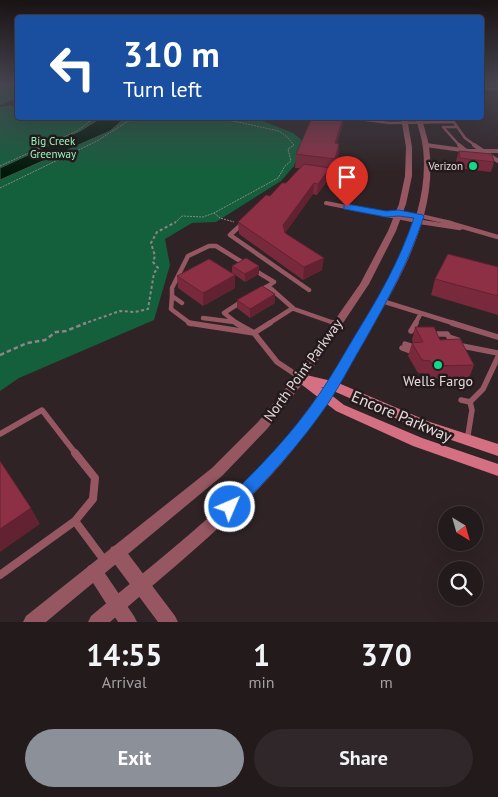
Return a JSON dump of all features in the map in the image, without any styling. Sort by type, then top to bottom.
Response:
[{"type":"main road","name":"Encore Parkway","points":[[301,378],[332,385],[426,426],[498,450]]},
{"type":"main road","name":"Encore Parkway","points":[[301,378],[324,398],[340,408],[418,442],[498,470]]},
{"type":"street","name":"North Point Parkway","points":[[32,622],[204,483],[236,454],[264,425],[301,378],[370,275],[398,215],[409,165],[409,144],[405,120]]},
{"type":"street","name":"North Point Parkway","points":[[97,622],[230,507],[292,441],[324,398],[402,264],[419,219],[426,183],[426,145],[420,120]]},
{"type":"street","points":[[106,563],[140,584],[169,622]]},
{"type":"street","points":[[106,563],[117,605],[128,622]]},
{"type":"lane","points":[[352,123],[355,120]]},
{"type":"lane","points":[[365,120],[387,120]]},
{"type":"lane","points":[[453,120],[465,138],[498,161]]},
{"type":"lane","points":[[369,121],[369,126]]},
{"type":"lane","points":[[457,127],[444,127],[452,140],[465,150]]},
{"type":"lane","points":[[426,145],[465,150],[498,151]]},
{"type":"lane","points":[[322,172],[340,175]]},
{"type":"lane","points":[[326,204],[419,219],[498,237]]},
{"type":"lane","points":[[248,218],[230,235],[309,290]]},
{"type":"lane","points":[[254,294],[274,282],[216,246],[209,246],[188,256],[181,267],[172,288],[171,309],[191,324],[254,333],[293,308]]},
{"type":"lane","points":[[268,286],[293,308],[338,324]]},
{"type":"lane","points":[[172,296],[182,303]]},
{"type":"lane","points":[[212,320],[247,299]]},
{"type":"lane","points":[[382,301],[498,337]]},
{"type":"lane","points":[[224,313],[254,333],[277,362],[301,378]]},
{"type":"lane","points":[[412,332],[421,313]]},
{"type":"lane","points":[[203,318],[236,322]]},
{"type":"lane","points":[[430,336],[448,336],[461,346]]},
{"type":"lane","points":[[442,342],[498,353]]},
{"type":"lane","points":[[454,348],[461,346]]},
{"type":"lane","points":[[405,347],[415,350]]},
{"type":"lane","points":[[461,400],[470,402],[478,396],[498,357]]},
{"type":"lane","points":[[467,441],[472,410],[470,402]]},
{"type":"lane","points":[[0,434],[42,410],[95,478],[93,499],[75,521],[0,575]]},
{"type":"lane","points":[[75,521],[106,563]]},
{"type":"path","points":[[0,166],[77,131],[91,120]]},
{"type":"path","points":[[0,188],[97,141],[130,120]]},
{"type":"path","points":[[0,355],[27,343],[45,340],[56,332],[66,331],[106,315],[120,311],[135,312],[148,310],[152,302],[150,291],[154,280],[154,273],[158,268],[153,262],[155,256],[151,242],[157,232],[174,224],[182,216],[203,216],[214,213],[278,178],[285,166],[291,161],[288,149],[294,145],[290,139],[279,131],[262,125],[242,124],[226,120]]},
{"type":"path","points":[[214,213],[220,218],[242,224]]},
{"type":"green space","name":"Big Creek Greenway","points":[[0,114],[15,114],[15,120],[260,120],[293,133],[303,141],[294,166],[281,181],[216,222],[192,223],[165,239],[170,265],[154,320],[19,378],[0,391]]},
{"type":"shaded area","points":[[98,120],[123,120],[110,131],[0,180],[0,168],[80,131]]},
{"type":"building","points":[[311,120],[342,120],[335,143],[339,144],[335,159],[296,154]]},
{"type":"building","points":[[459,151],[492,154],[494,162],[460,158]]},
{"type":"building","points":[[304,164],[330,168],[318,184],[314,183],[283,225],[285,233],[324,258],[304,267],[238,222],[266,195],[270,196],[282,183],[286,183]]},
{"type":"building","points":[[448,254],[498,267],[498,296],[435,279]]},
{"type":"building","points":[[246,258],[259,266],[245,274],[232,266]]},
{"type":"building","points":[[209,259],[235,275],[203,293],[177,276]]},
{"type":"building","points":[[262,286],[275,294],[250,309],[237,300]]},
{"type":"building","points":[[415,327],[434,327],[440,340],[460,339],[474,365],[433,366],[430,361],[422,360],[412,343],[423,342]]},
{"type":"building","points":[[0,461],[31,508],[0,529]]},
{"type":"place","name":"Verizon","points":[[473,166]]},
{"type":"place","name":"Wells Fargo","points":[[438,365]]},
{"type":"route","points":[[230,507],[292,441],[324,398],[402,264],[419,216],[399,213],[386,214],[347,207]]}]
